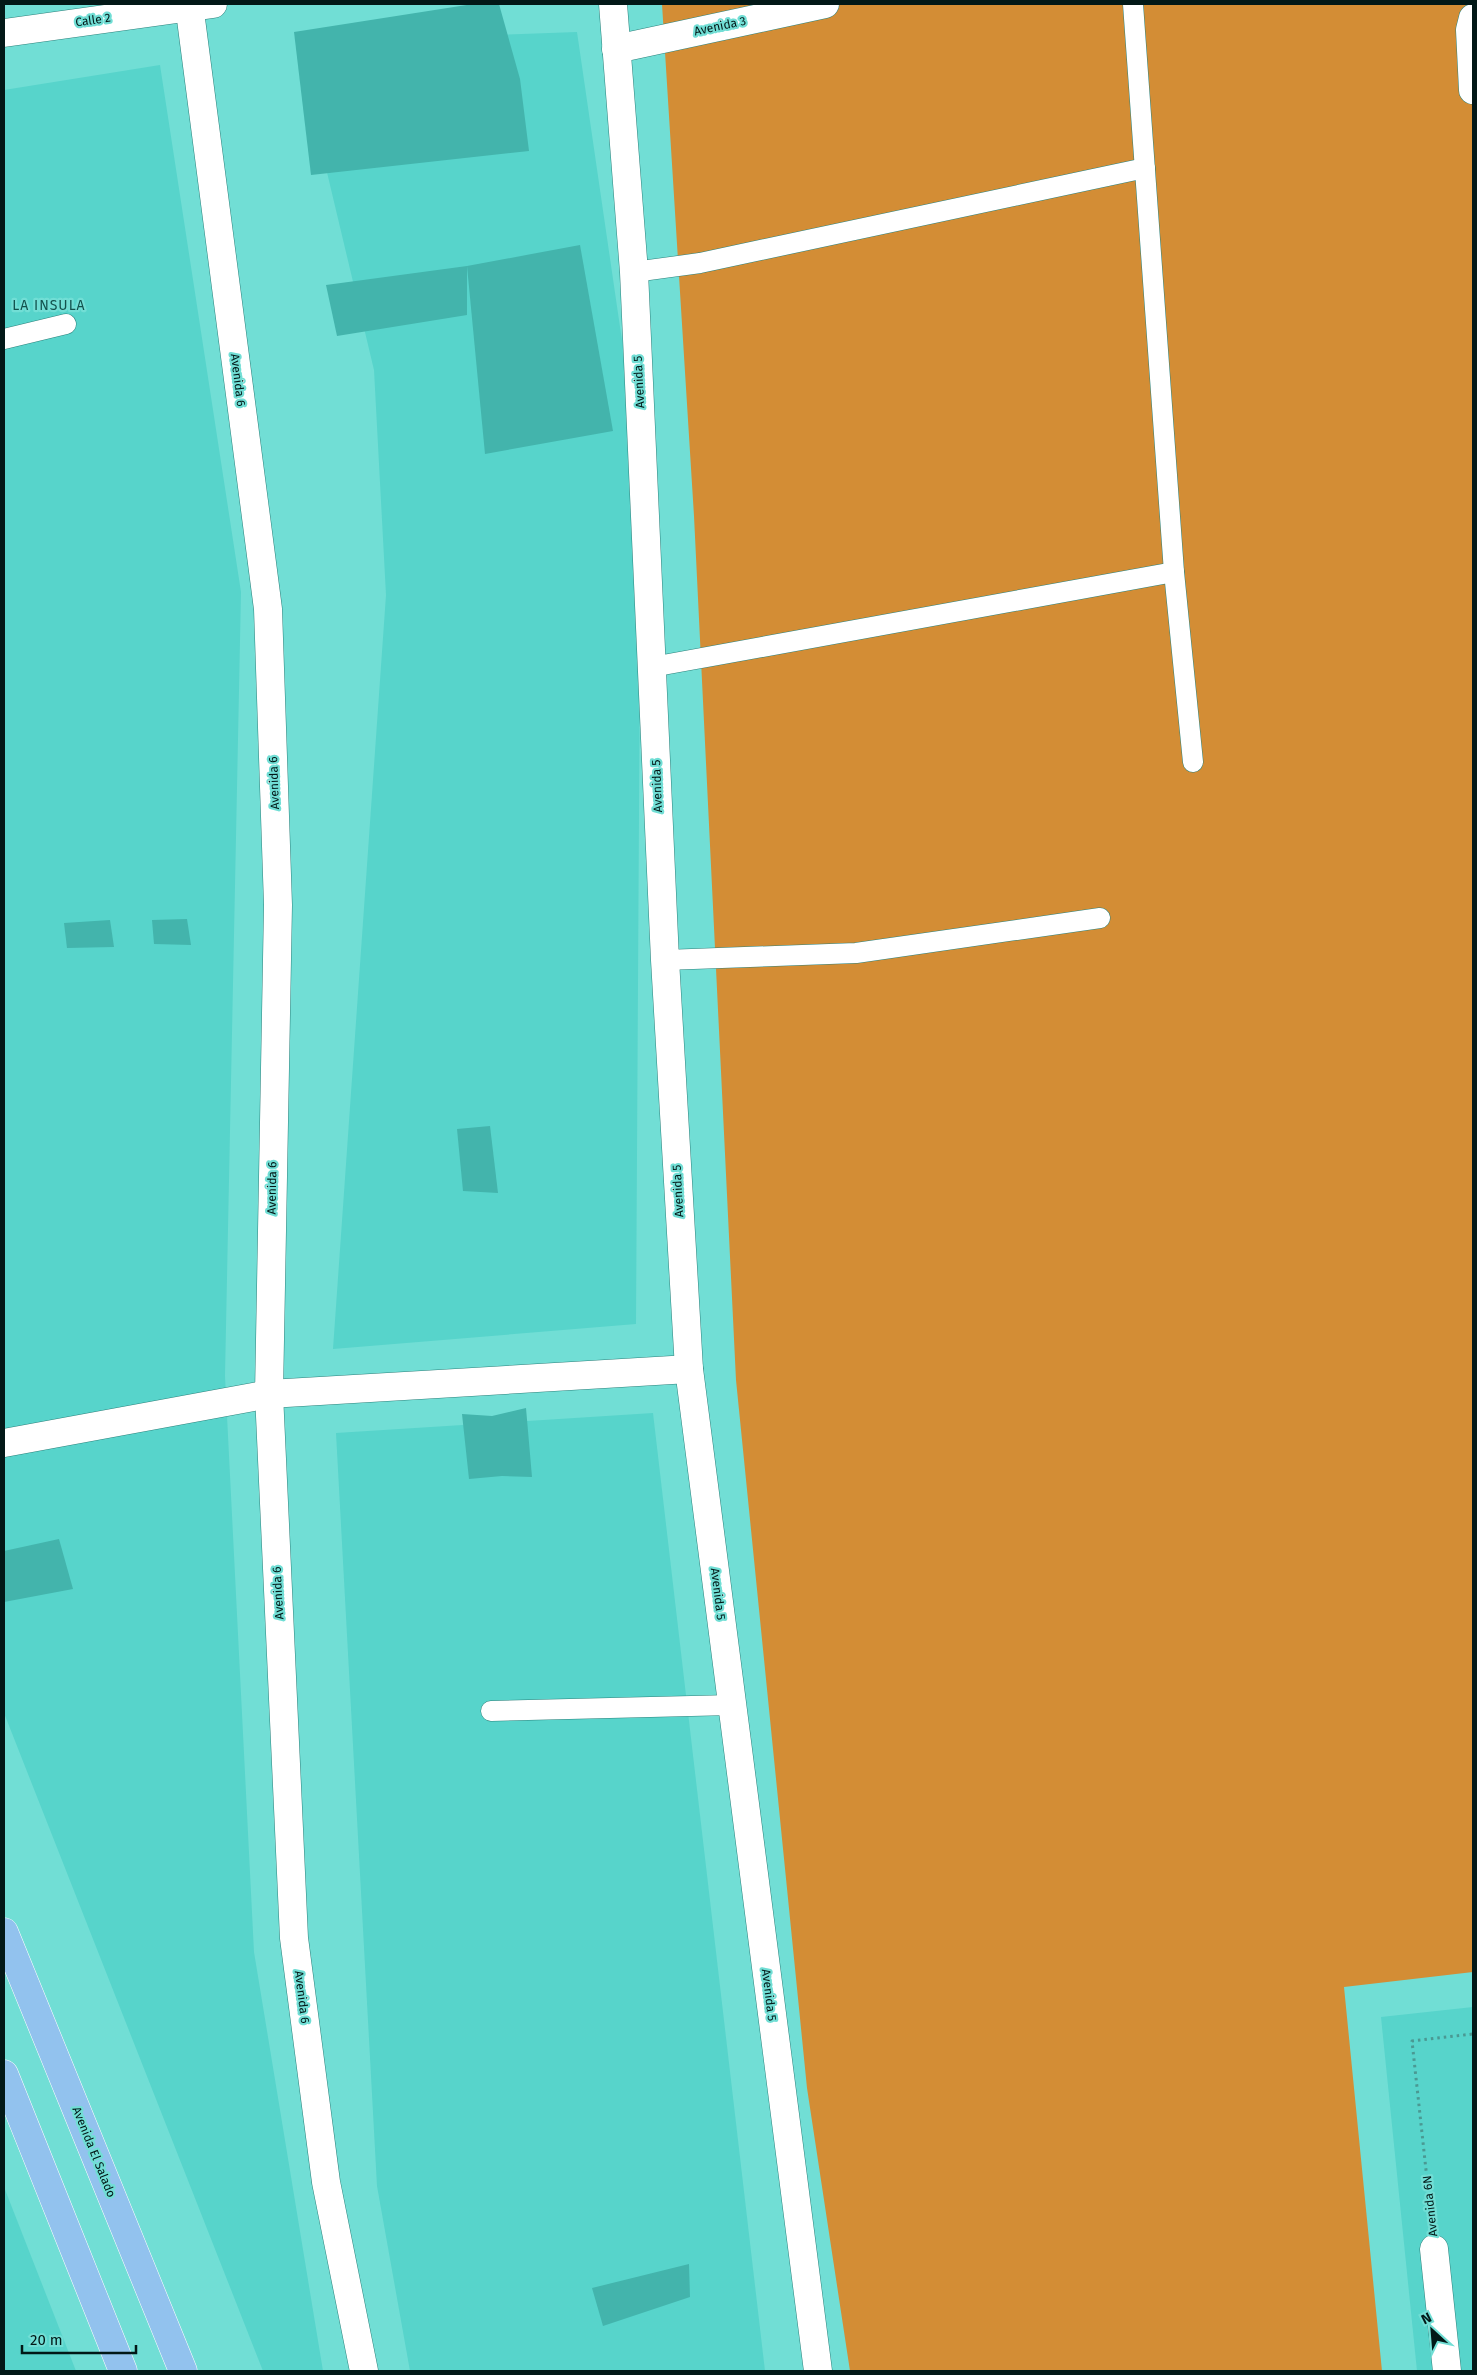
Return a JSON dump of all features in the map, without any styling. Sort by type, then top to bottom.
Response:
[{"type":"main road","name":"Avenida El Salado","points":[[4,1932],[183,2371]]},
{"type":"main road","points":[[4,2074],[123,2371]]},
{"type":"street","name":"Avenida 5","points":[[613,4],[634,272],[665,960],[689,1369],[818,2371]]},
{"type":"street","name":"Avenida 3","points":[[616,49],[825,4]]},
{"type":"street","name":"Calle 2","points":[[4,32],[197,5]]},
{"type":"street","name":"Avenida 6","points":[[197,5],[268,609],[278,906],[269,1394],[294,1938],[326,2182],[364,2371]]},
{"type":"street","points":[[1473,18],[1470,30],[1473,90]]},
{"type":"street","points":[[4,1443],[269,1394],[689,1369]]},
{"type":"street","name":"Avenida 6N","points":[[1434,2249],[1447,2371]]},
{"type":"lane","points":[[1133,4],[1174,572],[1193,762]]},
{"type":"lane","points":[[634,272],[700,263],[1145,168]]},
{"type":"lane","points":[[4,339],[66,324]]},
{"type":"lane","points":[[652,667],[1174,572]]},
{"type":"lane","points":[[665,960],[856,953],[1100,918]]},
{"type":"lane","points":[[492,1711],[732,1705]]},
{"type":"path","name":"Avenida 6N","points":[[1434,2249],[1412,2041],[1473,2034]]},
{"type":"shaded area","points":[[662,4],[1473,4],[1473,1972],[1344,1987],[1382,2371],[850,2371],[807,2088],[736,1380],[694,516]]},
{"type":"shaded area","points":[[577,32],[641,471],[636,1324],[333,1349],[386,595],[374,370],[296,42]]},
{"type":"shaded area","points":[[160,65],[241,592],[225,1376],[254,1952],[323,2371],[263,2371],[4,1713],[4,90]]},
{"type":"shaded area","points":[[653,1413],[765,2371],[410,2371],[377,2186],[336,1433]]},
{"type":"shaded area","points":[[1473,2007],[1473,2371],[1417,2371],[1381,2017]]},
{"type":"shaded area","points":[[4,2187],[76,2371],[4,2371]]},
{"type":"building","points":[[473,4],[499,4],[520,79],[529,151],[311,175],[294,32]]},
{"type":"building","points":[[580,245],[613,431],[485,454],[467,266]]},
{"type":"building","points":[[467,266],[467,315],[337,336],[326,285]]},
{"type":"building","points":[[187,919],[191,945],[154,944],[152,920]]},
{"type":"building","points":[[110,920],[114,947],[67,948],[64,923]]},
{"type":"building","points":[[490,1126],[498,1193],[463,1191],[457,1129]]},
{"type":"building","points":[[526,1408],[532,1477],[502,1476],[469,1479],[462,1414],[492,1416]]},
{"type":"building","points":[[59,1539],[73,1589],[4,1602],[4,1551]]},
{"type":"building","points":[[689,2264],[690,2297],[603,2326],[592,2288]]},
{"type":"district","name":"LA INSULA","points":[[49,305]]}]
